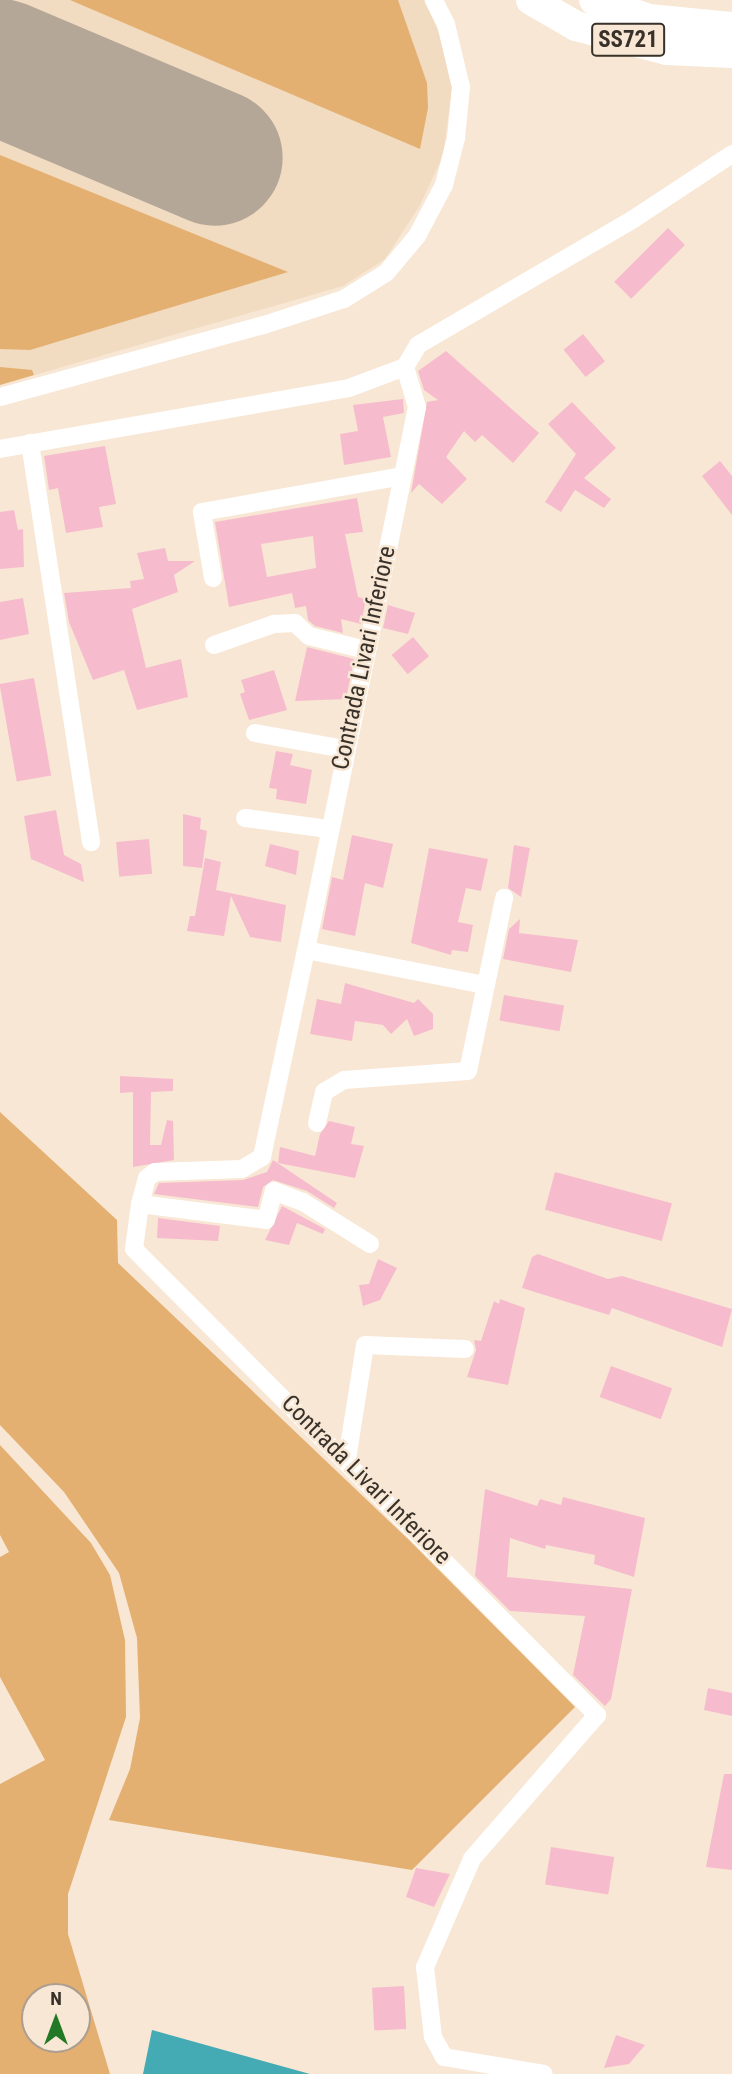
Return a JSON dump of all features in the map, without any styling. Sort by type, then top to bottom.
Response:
[{"type":"highway","name":"SS721","points":[[531,0],[589,30],[667,50],[732,53]]},
{"type":"highway","name":"SS721","points":[[594,0],[649,19],[732,27]]},
{"type":"street","points":[[0,397],[264,325],[344,299],[386,273],[416,236],[444,186],[456,138],[461,87],[446,24],[434,0]]},
{"type":"street","points":[[0,449],[349,388],[405,367],[418,345],[635,218],[732,154]]},
{"type":"street","name":"Contrada Livari Inferiore","points":[[405,367],[417,407],[344,749],[306,950],[262,1157],[242,1169],[155,1172],[147,1178],[140,1204],[135,1249],[347,1460],[597,1716],[472,1859],[425,1967],[433,2037],[444,2057],[544,2074]]},
{"type":"street","points":[[30,443],[91,842]]},
{"type":"street","points":[[213,578],[202,512],[402,476]]},
{"type":"street","points":[[214,645],[274,624],[295,623],[309,636],[366,650]]},
{"type":"street","points":[[255,733],[344,749]]},
{"type":"street","points":[[245,818],[328,829]]},
{"type":"street","points":[[317,1123],[324,1092],[344,1080],[468,1070],[504,898]]},
{"type":"street","points":[[306,950],[485,985]]},
{"type":"street","points":[[140,1204],[266,1220],[274,1191],[303,1202],[370,1244]]},
{"type":"street","points":[[347,1460],[365,1345],[465,1349]]},
{"type":"shaded area","points":[[0,0],[424,0],[439,33],[452,89],[443,156],[420,205],[385,259],[343,286],[0,385]]},
{"type":"shaded area","points":[[70,0],[398,0],[427,83],[428,108],[420,149]]},
{"type":"shaded area","points":[[0,155],[288,272],[30,350],[0,349]]},
{"type":"shaded area","points":[[0,367],[32,370],[34,375],[0,385]]},
{"type":"shaded area","points":[[0,1112],[117,1220],[118,1263],[409,1540],[575,1707],[412,1870],[109,1820],[130,1769],[140,1718],[137,1638],[119,1573],[64,1492],[0,1425]]},
{"type":"shaded area","points":[[0,1445],[91,1543],[110,1575],[125,1640],[126,1717],[68,1894],[68,1934],[83,1983],[21,1983],[21,2053],[91,2053],[91,2011],[110,2074],[0,2074],[0,1784],[45,1760],[0,1677],[0,1557],[9,1552],[0,1535]]},
{"type":"water","points":[[152,2030],[310,2074],[143,2074]]},
{"type":"building","points":[[668,228],[685,245],[631,299],[614,282]]},
{"type":"building","points":[[583,334],[605,361],[586,377],[564,350]]},
{"type":"building","points":[[446,351],[539,433],[513,463],[482,435],[475,442],[464,431],[446,457],[467,479],[442,504],[419,484],[411,493],[427,402],[438,400],[424,390],[418,371]]},
{"type":"building","points":[[403,399],[404,413],[383,417],[391,457],[344,465],[340,434],[358,431],[353,405]]},
{"type":"building","points":[[572,402],[616,448],[584,478],[611,499],[604,508],[575,490],[561,512],[545,502],[576,454],[548,424]]},
{"type":"building","points":[[105,446],[116,504],[99,507],[103,527],[66,533],[58,488],[49,490],[44,456]]},
{"type":"building","points":[[720,461],[732,476],[732,515],[702,476]]},
{"type":"building","points":[[357,498],[363,532],[345,534],[358,597],[366,599],[361,624],[341,619],[343,633],[315,626],[308,620],[306,606],[295,608],[292,593],[229,607],[215,522]],"holes":[[[313,536],[316,568],[267,577],[261,544]]]},
{"type":"building","points":[[14,510],[18,530],[23,529],[24,567],[0,569],[0,512]]},
{"type":"building","points":[[165,548],[168,561],[195,561],[174,575],[178,592],[132,609],[146,668],[181,659],[188,697],[137,710],[124,670],[93,680],[69,622],[64,593],[131,588],[130,581],[144,579],[137,553]]},
{"type":"building","points":[[23,598],[29,634],[0,640],[0,602]]},
{"type":"building","points":[[388,605],[415,613],[408,634],[383,628]]},
{"type":"building","points":[[413,637],[429,656],[408,674],[392,655]]},
{"type":"building","points":[[307,647],[354,659],[346,699],[295,701]]},
{"type":"building","points":[[274,670],[287,710],[249,720],[240,694],[245,692],[241,680]]},
{"type":"building","points":[[34,678],[51,775],[17,782],[0,684]]},
{"type":"building","points":[[276,751],[293,754],[290,765],[312,770],[306,804],[276,799],[277,789],[269,788]]},
{"type":"building","points":[[56,810],[64,855],[81,864],[84,882],[31,859],[24,816]]},
{"type":"building","points":[[183,814],[201,818],[200,829],[207,831],[202,868],[183,866]]},
{"type":"building","points":[[352,835],[393,844],[383,888],[365,883],[355,936],[322,929],[332,877],[343,880]]},
{"type":"building","points":[[149,839],[152,874],[119,877],[116,842]]},
{"type":"building","points":[[270,844],[299,851],[296,875],[265,866]]},
{"type":"building","points":[[514,845],[530,848],[521,897],[508,888]]},
{"type":"building","points":[[429,848],[488,859],[481,891],[466,888],[458,922],[473,925],[468,952],[452,950],[451,955],[411,943]]},
{"type":"building","points":[[205,858],[221,862],[216,890],[286,905],[281,942],[250,937],[231,896],[224,936],[187,931],[190,916],[195,916]]},
{"type":"building","points":[[520,919],[519,933],[578,940],[571,972],[503,959],[509,929]]},
{"type":"building","points":[[345,983],[414,1003],[418,999],[433,1014],[433,1029],[414,1036],[407,1019],[391,1034],[383,1025],[355,1021],[352,1041],[310,1034],[317,999],[341,1004]]},
{"type":"building","points":[[504,995],[564,1006],[560,1031],[499,1021]]},
{"type":"building","points":[[120,1076],[173,1079],[173,1091],[151,1092],[150,1145],[161,1145],[167,1120],[173,1121],[174,1160],[133,1167],[133,1092],[120,1093]]},
{"type":"building","points":[[329,1121],[355,1127],[351,1144],[364,1146],[355,1178],[278,1163],[280,1147],[315,1156],[320,1134]]},
{"type":"building","points":[[273,1160],[337,1203],[334,1208],[307,1191],[273,1180],[263,1187],[258,1207],[154,1194],[159,1183],[243,1180],[267,1172]]},
{"type":"building","points":[[555,1172],[672,1203],[662,1241],[545,1210]]},
{"type":"building","points":[[282,1206],[325,1229],[323,1234],[297,1223],[289,1245],[265,1240]]},
{"type":"building","points":[[158,1218],[220,1226],[218,1241],[157,1238]]},
{"type":"building","points":[[538,1254],[608,1279],[622,1276],[732,1309],[722,1347],[612,1308],[609,1315],[522,1288],[532,1257]]},
{"type":"building","points":[[378,1259],[397,1268],[380,1300],[363,1306],[359,1285],[369,1284]]},
{"type":"building","points":[[500,1299],[525,1308],[508,1385],[467,1377],[476,1350],[474,1340],[481,1341],[494,1301],[499,1304]]},
{"type":"building","points":[[611,1366],[672,1388],[661,1419],[600,1397]]},
{"type":"building","points":[[485,1489],[537,1506],[540,1499],[561,1505],[563,1497],[645,1518],[634,1577],[594,1564],[595,1555],[546,1545],[545,1549],[510,1538],[507,1577],[632,1589],[611,1699],[605,1706],[573,1675],[585,1616],[510,1611],[475,1576]]},
{"type":"building","points":[[708,1688],[732,1693],[732,1716],[704,1710]]},
{"type":"building","points":[[724,1774],[732,1774],[732,1870],[706,1867]]},
{"type":"building","points":[[551,1847],[614,1857],[608,1895],[545,1885]]},
{"type":"building","points":[[416,1868],[450,1874],[434,1907],[406,1897]]},
{"type":"building","points":[[404,1986],[406,2029],[374,2031],[372,1988]]},
{"type":"building","points":[[616,2035],[645,2045],[629,2064],[604,2068]]},
{"type":"runway","points":[[0,67],[215,158]]}]
